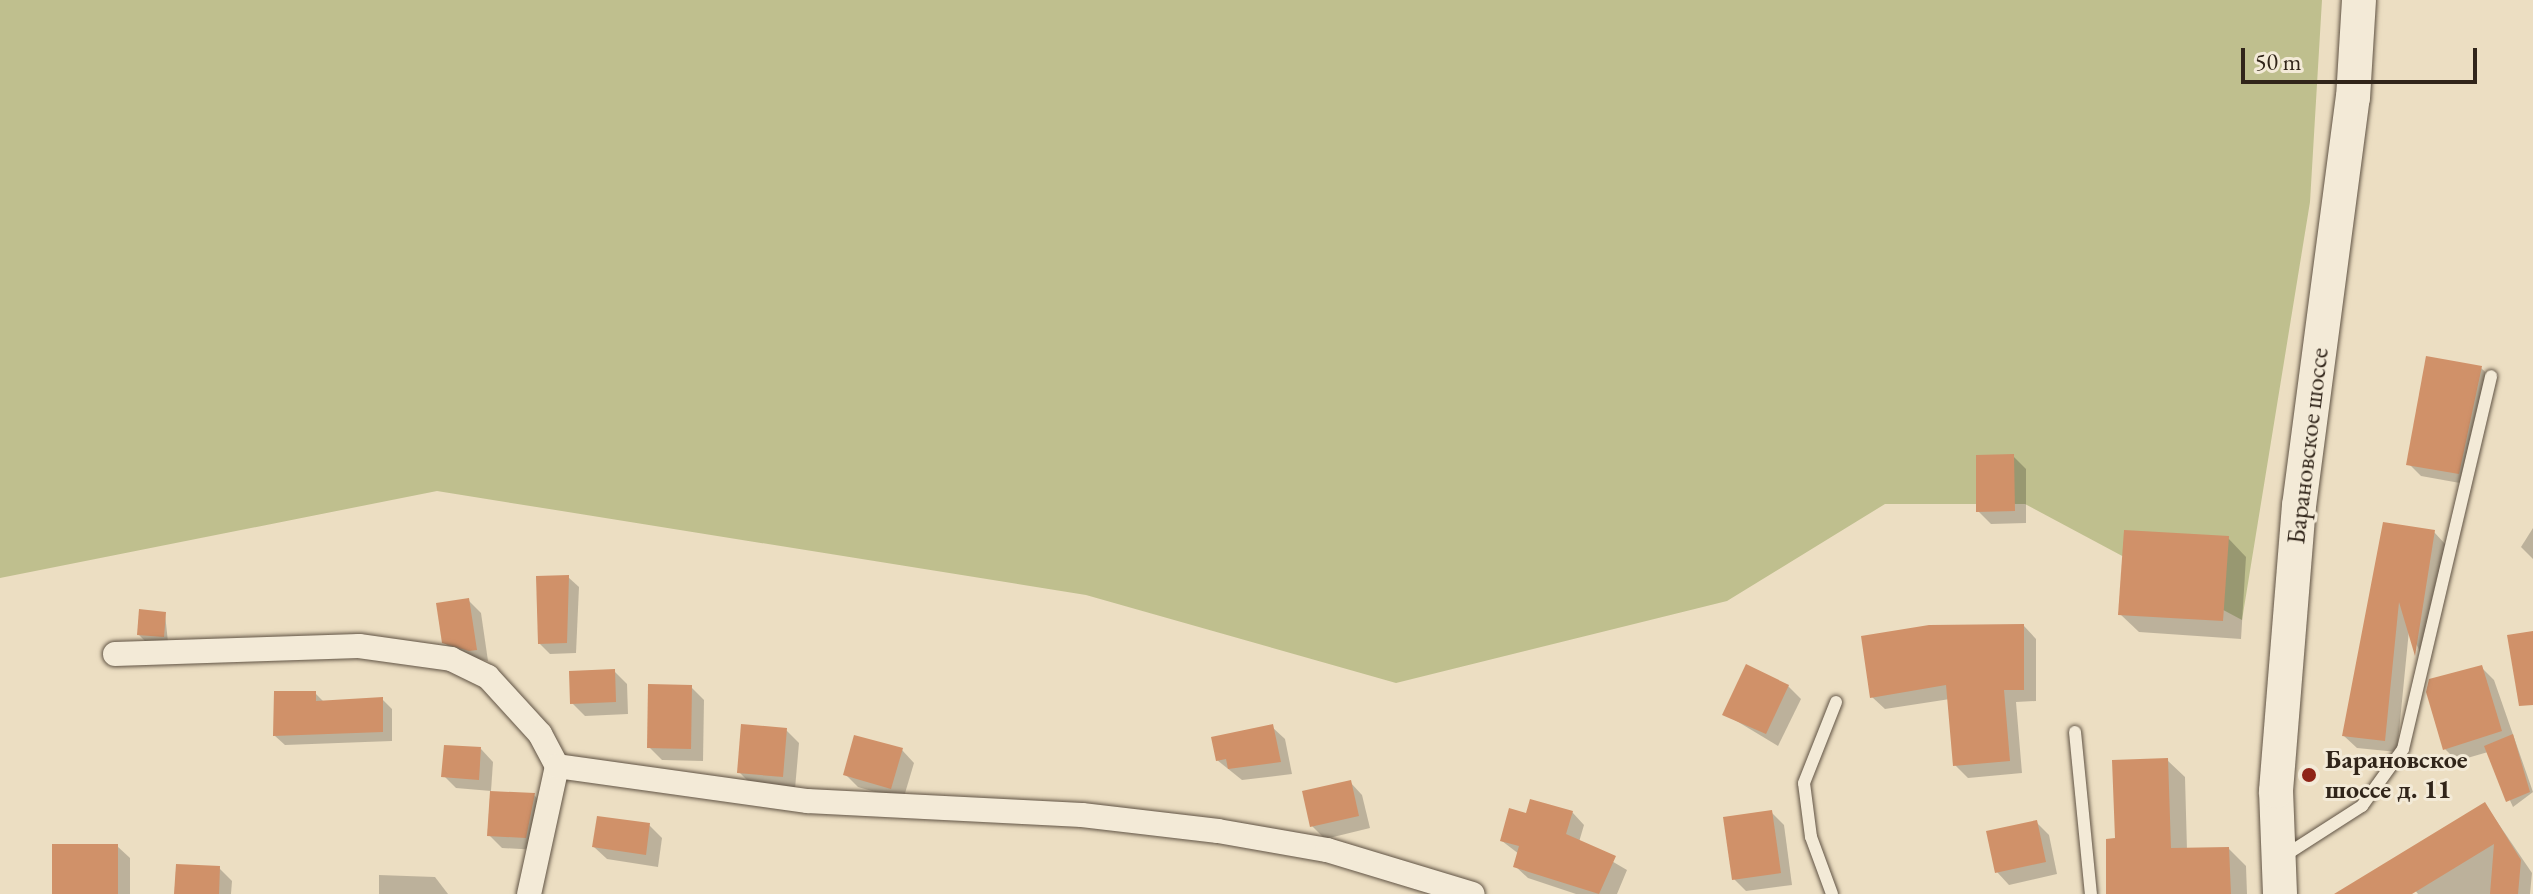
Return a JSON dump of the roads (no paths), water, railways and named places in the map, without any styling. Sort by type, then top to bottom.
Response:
[{"type":"main road","name":"Барановское шоссе","points":[[2280,894],[2276,791],[2299,506],[2353,98],[2359,0]]},
{"type":"street","points":[[115,654],[359,646],[451,659],[512,697],[557,766],[529,894]]},
{"type":"street","points":[[557,766],[807,801],[1082,815],[1218,831],[1327,850],[1473,894]]},
{"type":"lane","points":[[2277,859],[2362,806],[2403,749],[2491,376]]},
{"type":"lane","points":[[1832,894],[1811,837],[1804,783],[1836,702]]},
{"type":"lane","points":[[2075,732],[2091,894]]},
{"type":"place","name":"Барановское шоссе д. 11","points":[[2309,775]]}]
